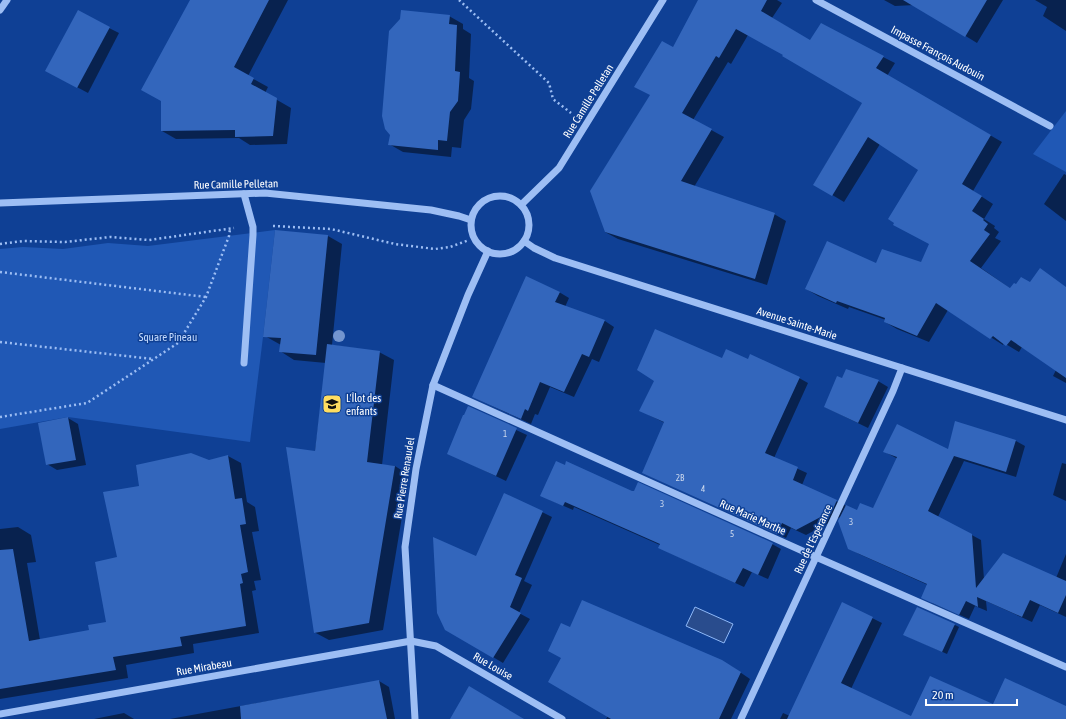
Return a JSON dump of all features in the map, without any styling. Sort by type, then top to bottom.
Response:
[{"type":"street","points":[[0,10],[6,0]]},
{"type":"street","name":"Rue Camille Pelletan","points":[[521,205],[559,168],[663,0]]},
{"type":"street","name":"Impasse François Audouin","points":[[816,0],[1050,126]]},
{"type":"street","name":"Rue Camille Pelletan","points":[[0,203],[266,193],[431,210],[471,220]]},
{"type":"street","points":[[244,194],[253,227],[244,363]]},
{"type":"street","points":[[496,196],[509,198],[521,205],[529,222],[528,232],[524,241],[517,249],[507,253],[498,254],[488,251],[480,246],[474,238],[471,229],[471,220],[474,211],[479,204],[487,198],[496,196]]},
{"type":"street","name":"Avenue Sainte-Marie","points":[[524,241],[534,248],[555,258],[1066,420]]},
{"type":"street","name":"Rue Pierre Renaudel","points":[[415,719],[405,547],[416,469],[433,385],[468,295],[488,251]]},
{"type":"street","name":"Rue de l'Espérance","points":[[741,719],[893,392],[902,368]]},
{"type":"street","name":"Rue Marie Marthe","points":[[433,385],[816,557],[1066,667]]},
{"type":"street","name":"Rue Mirabeau","points":[[0,714],[411,641]]},
{"type":"street","name":"Rue Louise","points":[[411,641],[436,646],[562,719]]},
{"type":"path","points":[[459,0],[549,83],[553,99],[586,124]]},
{"type":"path","points":[[0,417],[87,403],[178,342],[206,297],[229,236],[230,228]]},
{"type":"path","points":[[0,272],[206,297]]},
{"type":"path","points":[[0,342],[153,358]]},
{"type":"green space","points":[[1066,111],[1066,172],[1033,154]]},
{"type":"green space","name":"Square Pineau","points":[[275,230],[250,442],[68,417],[0,429],[0,249],[23,247],[63,249],[108,243],[148,246]]},
{"type":"shaded area","points":[[695,607],[733,624],[724,643],[686,626]]},
{"type":"building","points":[[190,0],[269,0],[234,67],[254,78],[251,84],[277,98],[273,136],[235,137],[235,130],[161,131],[161,101],[141,90]]},
{"type":"building","points":[[698,0],[767,0],[761,11],[810,40],[821,23],[884,56],[876,68],[991,135],[962,184],[982,196],[972,211],[984,219],[983,220],[988,224],[984,230],[990,234],[970,261],[1010,288],[1014,283],[1016,284],[1021,277],[1030,282],[1040,268],[1066,287],[1066,378],[1011,340],[1006,346],[993,336],[990,339],[936,303],[917,336],[884,322],[885,318],[837,301],[836,303],[805,289],[827,241],[876,263],[882,249],[921,262],[929,244],[893,225],[894,223],[888,219],[918,170],[868,137],[832,196],[813,185],[862,103],[782,56],[783,55],[736,29],[719,58],[716,56],[682,113],[712,129],[681,181],[775,213],[755,279],[605,232],[590,191],[650,95],[634,87],[662,41],[673,47]]},
{"type":"building","points":[[903,0],[987,0],[965,37]]},
{"type":"building","points":[[78,10],[110,27],[77,88],[45,71]]},
{"type":"building","points":[[401,10],[450,15],[449,24],[457,25],[455,71],[460,72],[458,101],[450,112],[447,141],[438,140],[438,150],[388,145],[390,135],[385,129],[382,116],[389,31],[400,19]]},
{"type":"building","points":[[275,230],[328,235],[316,355],[279,352],[281,338],[263,337]]},
{"type":"building","points":[[526,276],[560,292],[555,302],[605,320],[589,357],[582,354],[564,392],[540,382],[528,411],[525,409],[521,419],[472,397]]},
{"type":"building","points":[[655,329],[722,358],[726,349],[748,359],[750,354],[800,377],[765,453],[798,467],[793,480],[837,500],[832,511],[796,530],[782,523],[777,534],[642,473],[664,422],[639,411],[654,381],[637,370]]},
{"type":"building","points":[[327,344],[380,351],[367,462],[395,466],[369,623],[314,633],[286,447],[315,451]]},
{"type":"building","points":[[846,369],[879,380],[858,423],[824,407],[837,376],[842,378]]},
{"type":"building","points":[[468,406],[517,428],[496,476],[447,454]]},
{"type":"building","points":[[68,417],[76,460],[46,465],[38,423]]},
{"type":"building","points":[[955,421],[1016,440],[1006,472],[954,456],[928,511],[972,534],[976,588],[1003,553],[1066,581],[1066,595],[1058,613],[1030,600],[1022,617],[977,597],[978,607],[966,601],[959,615],[921,598],[927,584],[848,549],[838,521],[846,505],[857,510],[860,503],[873,508],[897,457],[883,452],[897,424],[948,449]]},
{"type":"building","points":[[191,453],[209,460],[228,455],[235,499],[242,498],[246,524],[240,525],[248,572],[241,574],[243,583],[240,584],[246,626],[180,637],[182,646],[113,657],[116,670],[0,689],[0,550],[13,549],[29,641],[89,630],[88,625],[106,622],[95,562],[117,557],[103,492],[139,486],[136,465]]},
{"type":"building","points":[[556,461],[565,465],[566,461],[632,491],[634,491],[638,482],[773,543],[758,575],[743,568],[735,583],[658,548],[660,544],[565,502],[563,506],[540,496]]},
{"type":"building","points":[[504,493],[543,511],[515,575],[522,578],[510,607],[521,613],[493,658],[445,630],[437,613],[433,537],[476,556]]},
{"type":"building","points":[[582,600],[722,660],[741,672],[719,719],[611,719],[548,682],[561,658],[548,651],[561,623],[570,627]]},
{"type":"building","points":[[842,602],[873,617],[841,683],[911,716],[930,676],[993,704],[1005,678],[1066,706],[1066,719],[787,719]]},
{"type":"building","points":[[917,607],[955,624],[942,652],[903,635]]},
{"type":"building","points":[[379,680],[387,719],[241,719],[240,706]]},
{"type":"building","points":[[469,686],[524,719],[450,719]]},
{"type":"place","name":"L'Îlot des enfants","points":[[332,404]]}]
